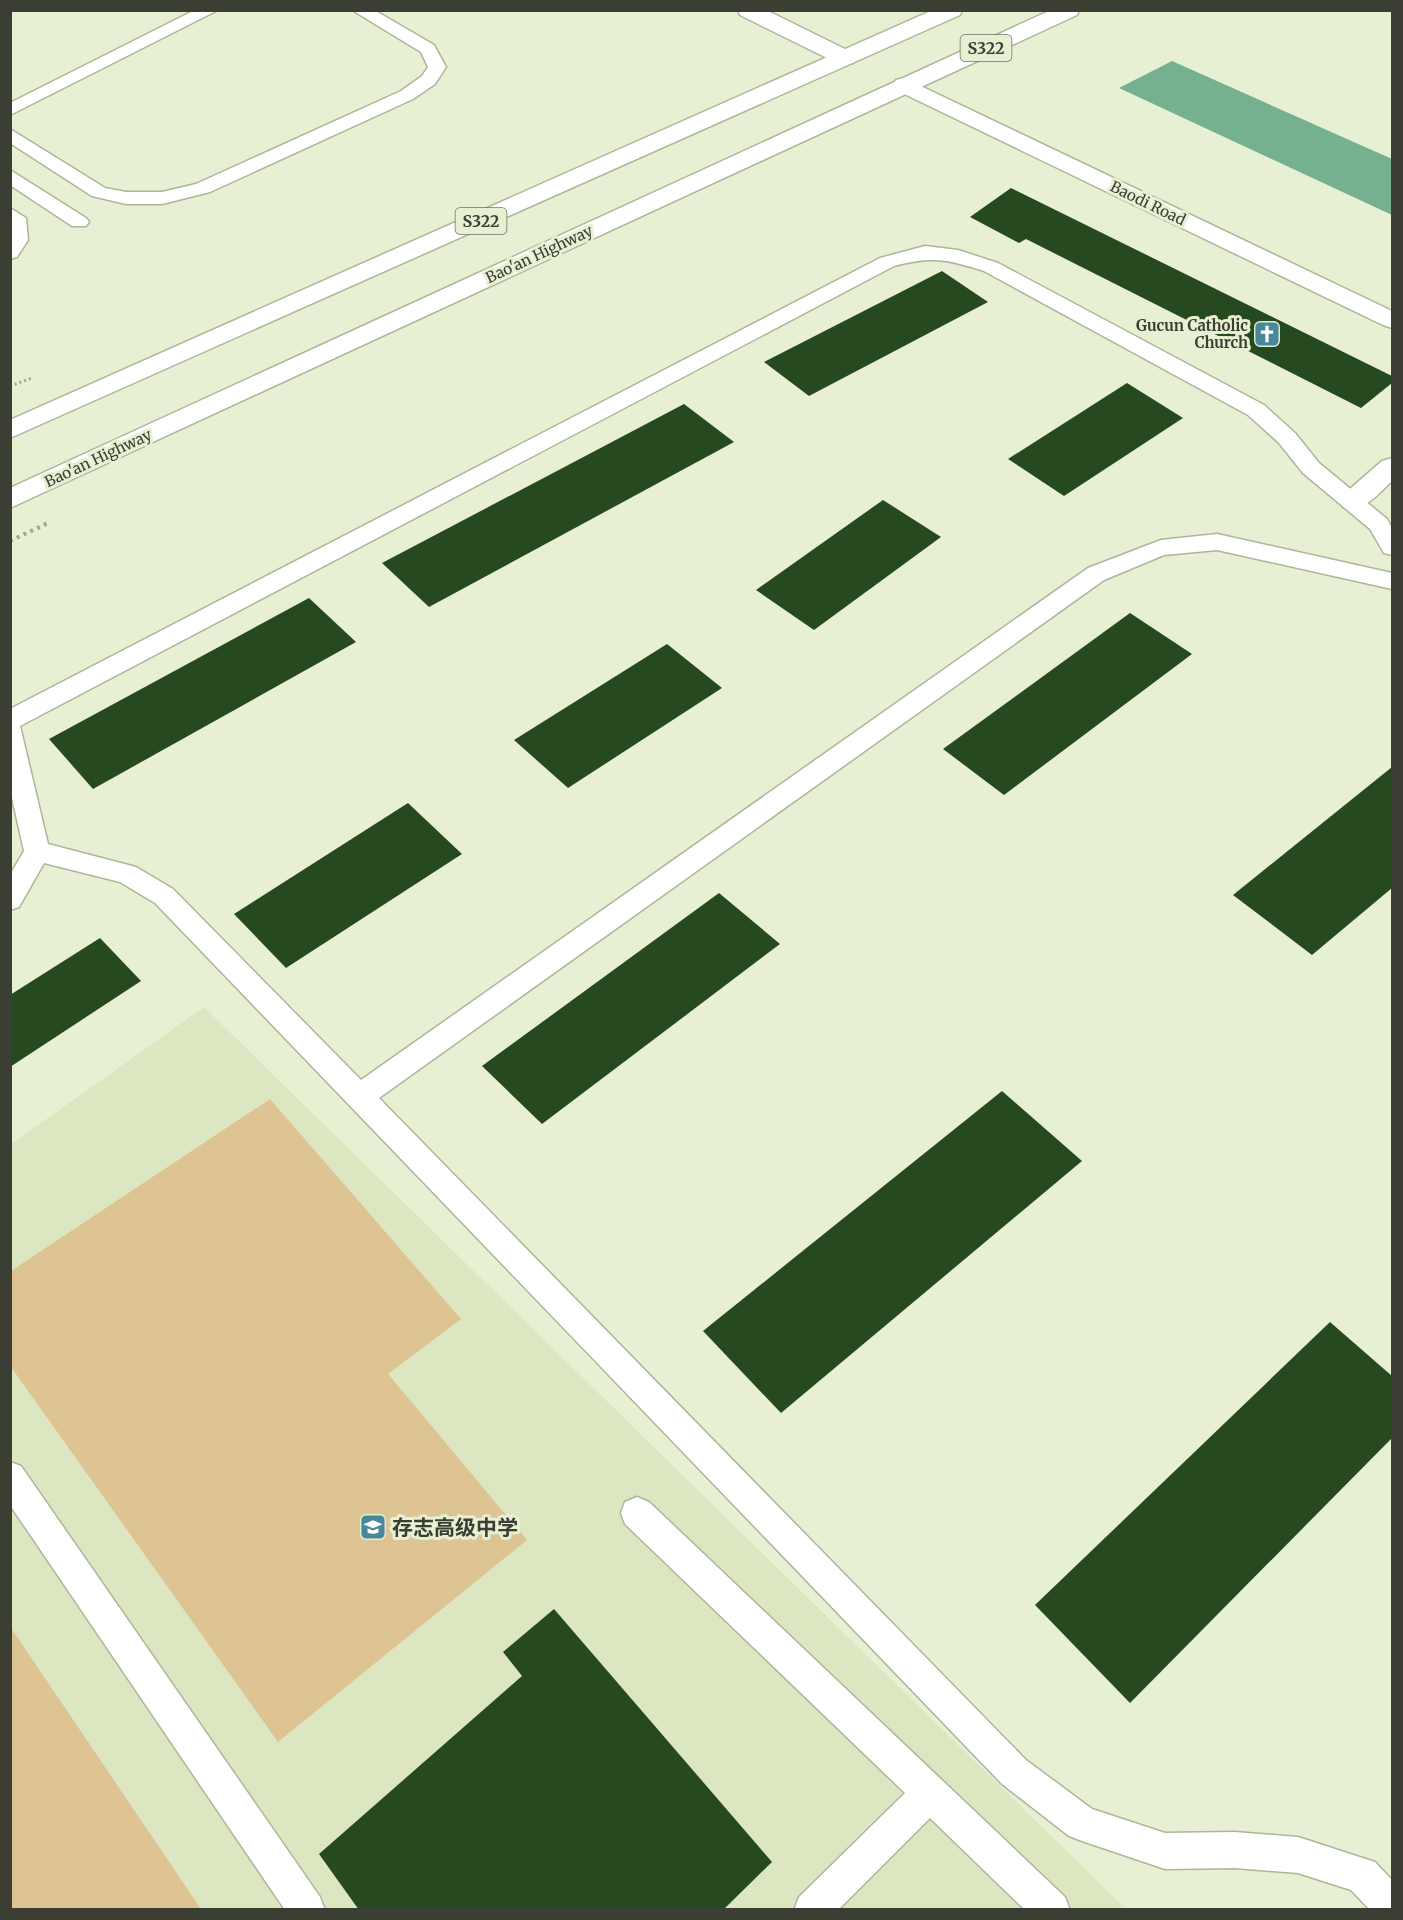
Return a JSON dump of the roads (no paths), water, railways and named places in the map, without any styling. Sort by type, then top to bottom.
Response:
[{"type":"main road","points":[[748,10],[845,58]]},
{"type":"main road","name":"S322","points":[[10,430],[952,10]]},
{"type":"main road","name":"Bao'an Highway","points":[[10,499],[1069,10]]},
{"type":"main road","name":"Baodi Road","points":[[904,86],[1392,320]]},
{"type":"main road","points":[[1353,501],[1392,466]]},
{"type":"lane","points":[[10,110],[210,10]]},
{"type":"lane","points":[[10,134],[99,192],[126,198],[162,198],[203,188],[407,95],[429,80],[437,67],[428,49],[360,10]]},
{"type":"lane","points":[[10,176],[79,222]]},
{"type":"lane","points":[[10,214],[16,218],[18,240],[10,253]]},
{"type":"lane","points":[[10,720],[887,262],[925,252],[957,256],[991,267],[1256,410],[1287,438],[1311,468],[1379,524],[1392,547]]},
{"type":"lane","points":[[359,1097],[1096,574],[1161,548],[1217,543],[1392,581]]},
{"type":"lane","points":[[10,730],[37,851],[10,900]]},
{"type":"lane","points":[[37,851],[127,874],[164,896],[1014,1772],[1083,1823],[1165,1851],[1235,1850],[1298,1855],[1362,1875],[1392,1906]]},
{"type":"lane","points":[[10,1477],[307,1910]]},
{"type":"lane","points":[[638,1513],[1053,1910]]},
{"type":"lane","points":[[812,1910],[930,1793]]},
{"type":"place","name":"Gucun Catholic Church","points":[[1267,334]]},
{"type":"place","name":"存志高级中学","points":[[373,1527]]}]
